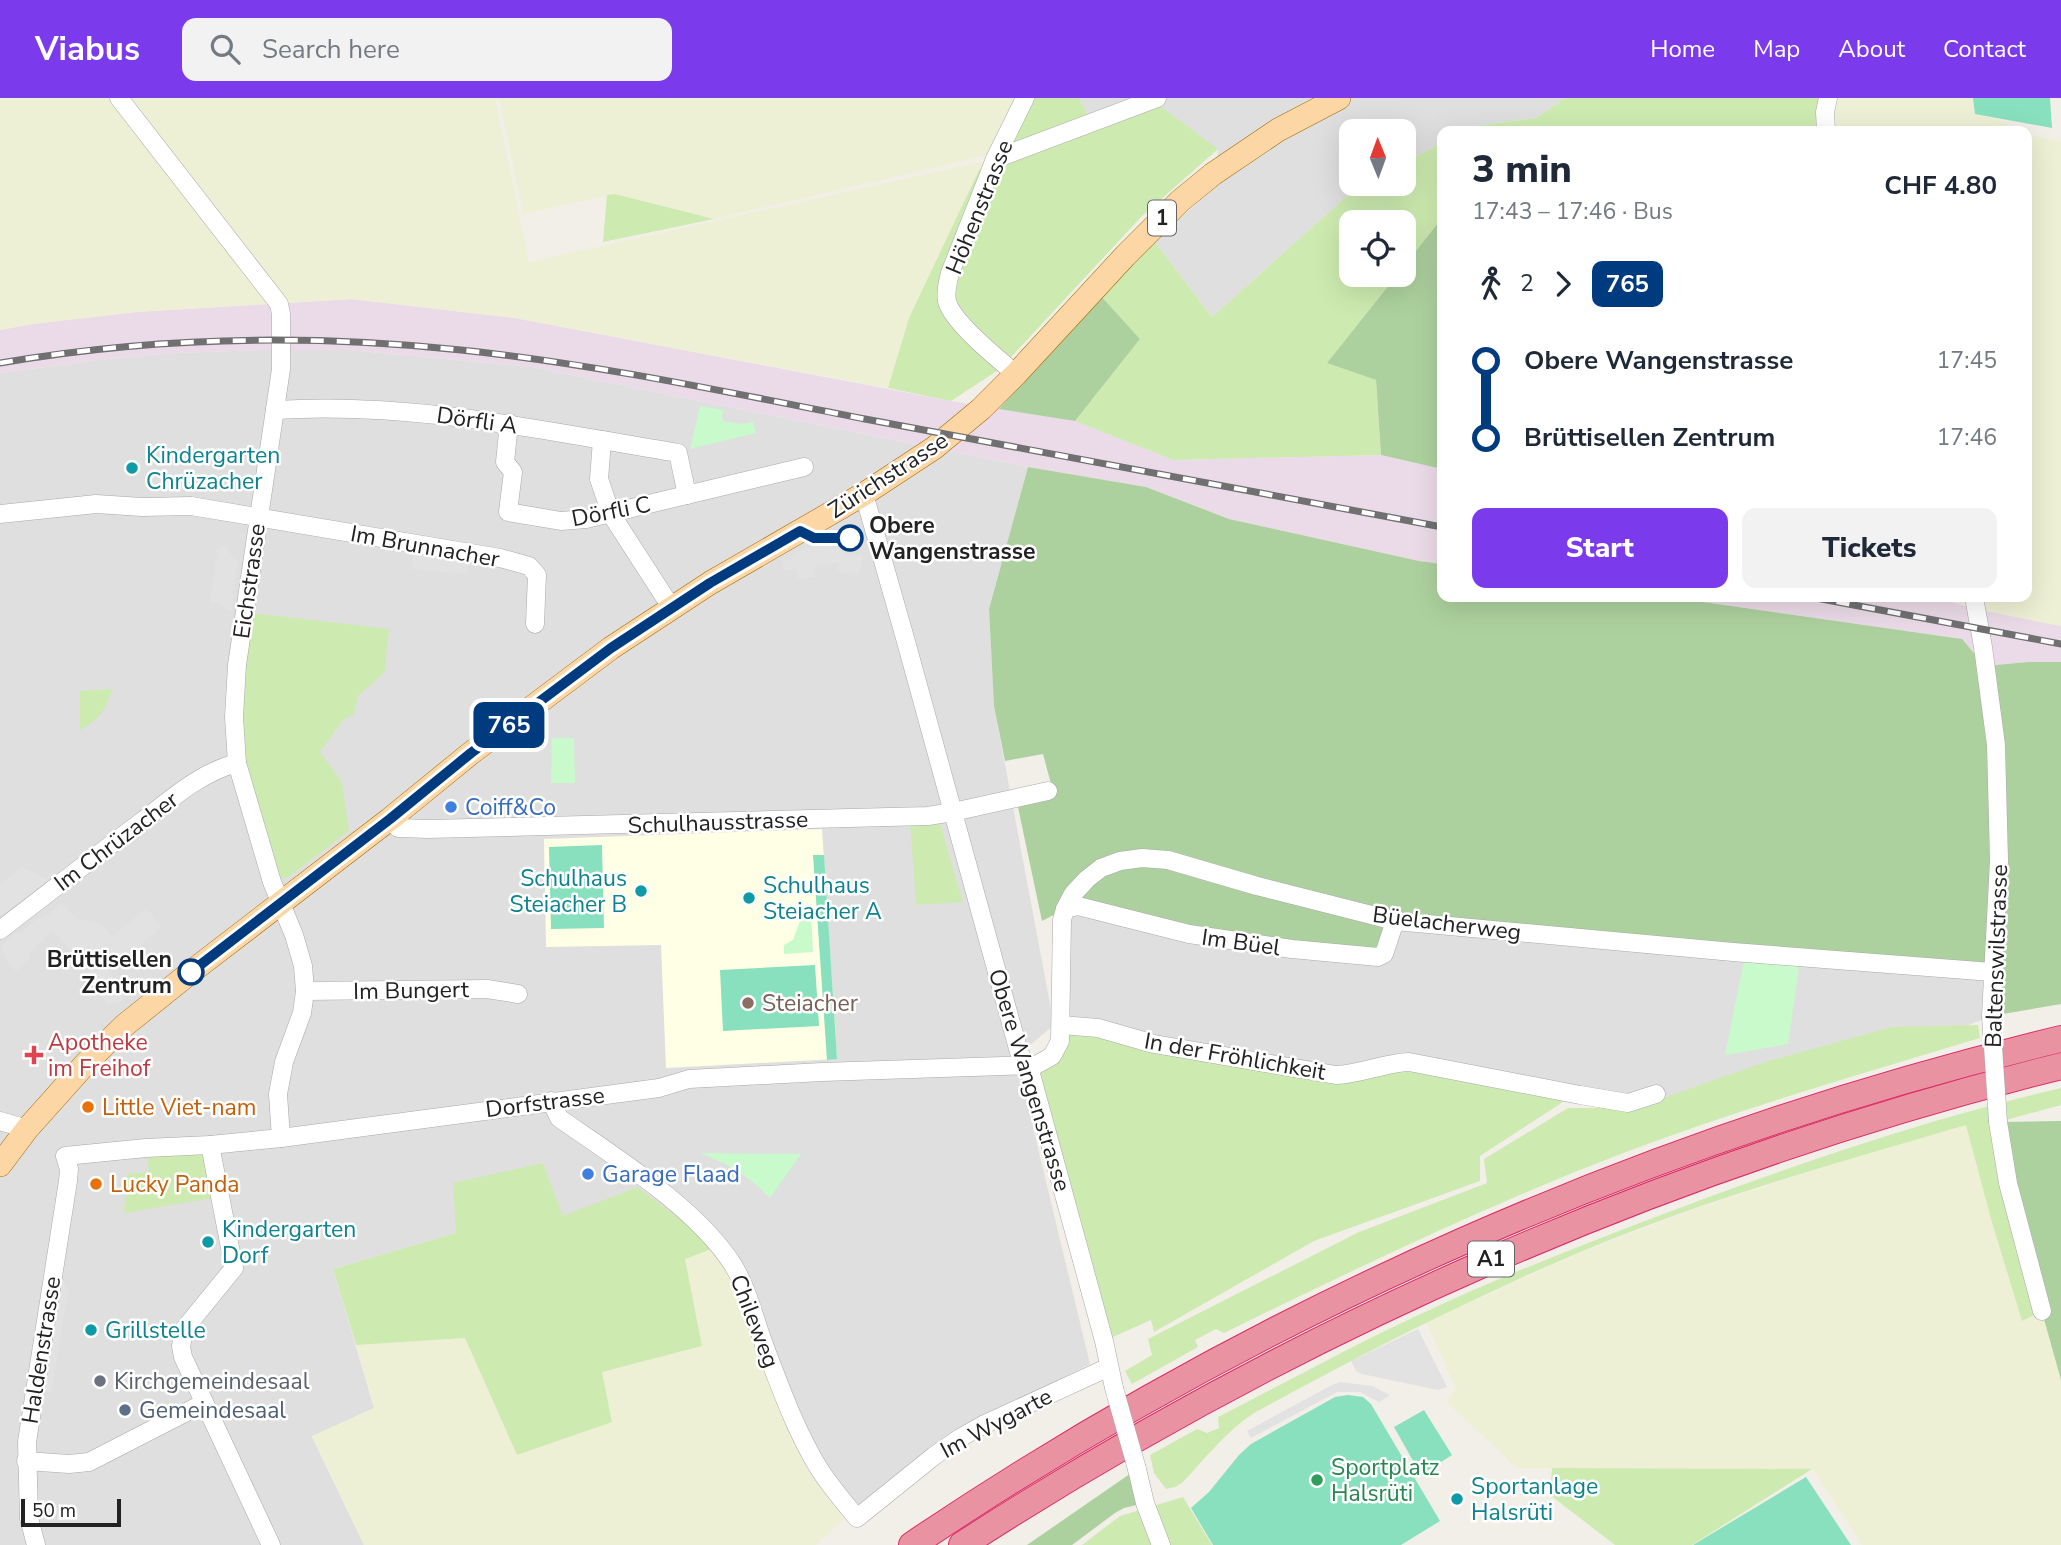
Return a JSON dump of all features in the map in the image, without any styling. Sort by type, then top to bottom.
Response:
[{"type":"highway","name":"A1","points":[[912,1545],[1056,1453],[1187,1378],[1346,1296],[1468,1240],[1616,1178],[1758,1127],[1893,1084],[2061,1039]]},
{"type":"highway","name":"A1","points":[[962,1545],[1102,1458],[1229,1386],[1347,1326],[1490,1259],[1626,1204],[1762,1154],[1912,1107],[2061,1066]]},
{"type":"main road","name":"1","points":[[1016,374],[1180,201],[1213,174],[1267,137],[1339,98]]},
{"type":"main road","name":"Zürichstrasse","points":[[0,1165],[27,1129],[87,1062],[125,1025],[471,753],[611,648],[671,607],[864,494],[934,448],[1016,374]]},
{"type":"street","name":"Eichstrasse","points":[[120,98],[279,304],[281,314],[281,369],[235,684],[234,737],[237,762],[272,882],[301,957],[304,990],[302,1013],[284,1062],[278,1094],[281,1138]]},
{"type":"street","name":"Höhenstrasse","points":[[1016,374],[960,322],[947,303],[946,291],[950,273],[995,159],[1025,98]]},
{"type":"street","points":[[995,159],[1157,98]]},
{"type":"street","points":[[1826,126],[1828,98]]},
{"type":"street","name":"Dörfli A","points":[[275,410],[303,408],[412,411],[509,423],[678,453],[687,495]]},
{"type":"street","name":"Dörfli C","points":[[509,423],[505,462],[513,472],[508,512],[561,521],[611,514],[804,467]]},
{"type":"street","points":[[602,440],[599,479],[611,514],[671,607]]},
{"type":"street","name":"Obere Wangenstrasse","points":[[864,494],[1019,1052],[1031,1074],[1145,1503],[1161,1545]]},
{"type":"street","name":"Im Brunnacher","points":[[0,514],[103,504],[191,506],[500,558],[529,566],[537,575],[535,625]]},
{"type":"street","name":"Baltenswilstrasse","points":[[1975,602],[1996,745],[1999,860],[1992,972],[1993,1071],[2008,1183],[2042,1311]]},
{"type":"street","name":"Im Chrüzacher","points":[[0,930],[186,788],[214,770],[237,762]]},
{"type":"street","name":"Schulhausstrasse","points":[[390,819],[398,828],[429,829],[928,816],[1048,790]]},
{"type":"street","name":"Büelacherweg","points":[[1025,1065],[1039,1064],[1052,1056],[1060,1041],[1062,920],[1073,894],[1087,878],[1101,868],[1142,858],[1168,860],[1395,921],[1992,972]]},
{"type":"street","name":"Im Büel","points":[[1065,909],[1078,906],[1189,934],[1292,949],[1378,957],[1384,954],[1395,921]]},
{"type":"street","name":"Im Bungert","points":[[304,990],[487,989],[518,993]]},
{"type":"street","name":"In der Fröhlichkeit","points":[[1061,1025],[1098,1028],[1154,1044],[1336,1075],[1390,1062],[1409,1062],[1629,1103],[1656,1094]]},
{"type":"street","name":"Dorfstrasse","points":[[65,1156],[281,1138],[659,1088],[689,1079],[1025,1065]]},
{"type":"street","name":"Chileweg","points":[[551,1101],[559,1118],[653,1186],[701,1226],[724,1252],[744,1285],[772,1367],[811,1455],[819,1470],[857,1518]]},
{"type":"street","points":[[0,1121],[27,1129]]},
{"type":"street","points":[[210,1145],[234,1268],[192,1317],[183,1334],[183,1357],[271,1545]]},
{"type":"street","name":"Haldenstrasse","points":[[36,1545],[29,1518],[26,1461],[68,1181],[69,1169],[65,1156]]},
{"type":"street","name":"Im Wygarte","points":[[857,1518],[960,1438],[1109,1367]]},
{"type":"street","points":[[26,1461],[69,1464],[89,1462],[204,1403]]},
{"type":"shaded area","points":[[0,98],[495,98],[529,262],[995,159],[979,170],[909,318],[888,388],[515,318],[352,299],[136,312],[0,330]]},
{"type":"shaded area","points":[[499,98],[1019,98],[993,154],[714,219],[615,194],[523,214]]},
{"type":"shaded area","points":[[1079,98],[1565,98],[1536,118],[1475,126],[1437,126],[1437,146],[1416,157],[1416,119],[1339,119],[1339,196],[1347,196],[1212,317],[1154,241],[1216,187],[1218,149],[1094,127]]},
{"type":"shaded area","points":[[1828,98],[1975,98],[1979,115],[2007,122],[2007,126],[1826,126]]},
{"type":"shaded area","points":[[2032,136],[2061,141],[2061,626],[1976,609],[1975,602],[2032,602]]},
{"type":"shaded area","points":[[352,299],[515,318],[951,401],[1075,421],[1173,460],[1381,455],[1437,468],[1437,563],[1229,519],[1146,487],[1028,467],[532,367],[349,350],[261,350],[175,353],[0,373],[0,330],[136,312]]},
{"type":"shaded area","points":[[349,350],[532,367],[1028,467],[989,609],[994,706],[1054,1025],[1016,1057],[1090,1364],[954,1433],[856,1509],[818,1460],[717,1247],[562,1216],[543,1163],[457,1233],[333,1269],[374,1408],[312,1437],[364,1545],[0,1545],[0,373],[175,353]]},
{"type":"shaded area","points":[[818,544],[819,547],[840,547],[845,556],[862,555],[862,564],[857,574],[836,571],[840,563],[820,564],[815,567],[816,577],[798,579],[797,569],[783,570],[782,561],[792,560],[792,555]]},
{"type":"shaded area","points":[[224,545],[239,564],[235,572],[238,576],[234,579],[237,583],[233,586],[236,589],[232,592],[235,596],[231,599],[234,602],[230,612],[216,601],[212,604],[209,599],[213,590],[212,579],[215,577],[213,573],[216,570],[213,566],[217,563],[214,560],[218,557],[215,551]]},
{"type":"shaded area","points":[[413,552],[468,561],[467,574],[411,569]]},
{"type":"shaded area","points":[[1703,602],[1951,602],[2061,626],[2061,662],[1985,666],[1961,639]]},
{"type":"shaded area","name":"Steiacher","points":[[822,829],[837,1059],[666,1068],[661,945],[546,947],[544,839]]},
{"type":"shaded area","points":[[22,867],[49,880],[2,915],[0,884]]},
{"type":"shaded area","points":[[61,903],[78,919],[99,923],[112,936],[146,908],[162,926],[111,972],[106,969],[124,988],[121,991],[126,997],[120,1002],[108,1004],[85,977],[90,972],[53,931],[28,954],[31,958],[16,972],[8,963],[1,946],[18,931],[21,933]]},
{"type":"shaded area","points":[[1065,909],[1395,921],[1992,972],[1991,1016],[1944,1035],[1633,1112],[1583,1099],[1349,1074],[1061,1025]]},
{"type":"shaded area","points":[[1967,1125],[1991,1219],[2022,1320],[2042,1311],[2061,1380],[2061,1545],[1862,1545],[1812,1469],[1517,1468],[1446,1402],[1456,1389],[1426,1322],[1579,1253],[1692,1210],[1852,1158]]},
{"type":"shaded area","points":[[717,1247],[798,1446],[847,1516],[816,1545],[364,1545],[312,1436],[374,1408],[356,1345],[465,1338],[517,1455],[612,1421],[602,1372],[702,1346],[685,1258]]},
{"type":"shaded area","points":[[61,1284],[65,1284],[68,1290],[51,1393],[44,1392]]},
{"type":"shaded area","points":[[1418,1329],[1447,1387],[1438,1390],[1356,1371],[1351,1361]]},
{"type":"shaded area","points":[[1340,1382],[1372,1386],[1390,1395],[1379,1402],[1360,1392],[1337,1392],[1251,1438],[1247,1431]]},
{"type":"green space","points":[[1030,98],[1079,98],[1094,127],[1156,103],[1218,149],[1142,216],[1000,369],[951,401],[888,388],[909,318],[979,170],[995,159]]},
{"type":"green space","points":[[1565,98],[1828,98],[1826,126],[1475,126],[1536,118]]},
{"type":"green space","points":[[1973,98],[2050,98],[2052,128],[1975,114]]},
{"type":"green space","points":[[1437,146],[1437,224],[1416,251],[1416,210],[1339,210],[1339,287],[1387,287],[1327,363],[1376,380],[1381,455],[1173,460],[1075,421],[1140,339],[1101,296],[1154,241],[1212,317],[1347,196],[1416,196],[1416,157]]},
{"type":"green space","points":[[615,194],[714,219],[603,242],[607,195]]},
{"type":"green space","points":[[1437,224],[1437,468],[1381,455],[1376,380],[1327,363],[1387,287],[1416,287],[1416,251]]},
{"type":"green space","points":[[1101,296],[1140,339],[1075,421],[999,409]]},
{"type":"green space","points":[[700,406],[723,410],[722,421],[742,424],[753,422],[756,433],[690,449]]},
{"type":"green space","points":[[1028,467],[1146,487],[1229,519],[1437,563],[1437,602],[1703,602],[1962,639],[1985,666],[2061,662],[2061,1004],[1991,1016],[1992,973],[1397,921],[1384,954],[1065,909],[1042,921],[1015,793],[1051,784],[1043,754],[1005,761],[994,706],[989,609]]},
{"type":"green space","points":[[251,613],[389,629],[385,672],[358,696],[354,714],[343,720],[320,752],[342,782],[349,831],[287,878],[282,878],[276,872],[246,762],[240,693]]},
{"type":"green space","points":[[112,689],[101,713],[80,730],[80,691]]},
{"type":"green space","points":[[552,738],[574,738],[575,783],[551,783]]},
{"type":"green space","points":[[910,823],[940,824],[963,902],[916,905]]},
{"type":"green space","points":[[602,845],[604,928],[551,929],[549,847]]},
{"type":"green space","points":[[813,855],[824,855],[837,1059],[827,1060]]},
{"type":"green space","points":[[802,915],[811,915],[813,952],[784,954],[784,945],[793,940]]},
{"type":"green space","points":[[1745,956],[1800,960],[1788,1044],[1725,1055]]},
{"type":"green space","points":[[815,965],[819,1026],[723,1031],[720,970]]},
{"type":"green space","points":[[1061,1025],[1336,1075],[1390,1062],[1566,1100],[1480,1156],[1480,1181],[1314,1241],[1154,1332],[1151,1320],[1104,1341],[1036,1065]]},
{"type":"green space","points":[[1978,1025],[1980,1038],[1758,1106],[1575,1172],[1423,1238],[1224,1333],[1216,1329],[1195,1340],[1198,1347],[1132,1384],[1125,1371],[1152,1355],[1148,1339],[1359,1232],[1487,1183],[1484,1159],[1568,1108],[1635,1108],[1765,1062],[1892,1027]]},
{"type":"green space","points":[[2061,1088],[2061,1105],[2006,1120],[2042,1311],[2022,1321],[1966,1125],[1721,1199],[1578,1253],[1414,1329],[1254,1413],[1225,1437],[1182,1483],[1175,1487],[1166,1489],[1154,1473],[1150,1455],[1197,1429],[1207,1433],[1219,1428],[1218,1417],[1387,1330],[1497,1280],[1642,1222],[1797,1165],[1902,1131]]},
{"type":"green space","points":[[2061,1121],[2061,1380],[2027,1258],[1998,1122]]},
{"type":"green space","points":[[200,1152],[213,1198],[124,1213],[127,1174],[149,1172],[147,1155]]},
{"type":"green space","points":[[702,1153],[801,1154],[770,1198],[739,1172]]},
{"type":"green space","points":[[543,1163],[563,1216],[637,1187],[717,1247],[685,1259],[702,1346],[602,1372],[612,1422],[517,1455],[465,1338],[356,1345],[333,1269],[456,1233],[453,1183]]},
{"type":"green space","name":"Sportplatz Halsrüti","points":[[1335,1397],[1363,1397],[1371,1404],[1440,1521],[1401,1545],[1213,1545],[1191,1508],[1209,1492],[1251,1444]]},
{"type":"green space","points":[[1424,1410],[1452,1455],[1421,1475],[1394,1427]]},
{"type":"green space","points":[[1552,1468],[1812,1469],[1692,1545],[1615,1545],[1550,1495]]},
{"type":"green space","points":[[1137,1469],[1145,1503],[1115,1513],[1072,1545],[1027,1545]]},
{"type":"green space","points":[[1806,1477],[1851,1545],[1693,1545]]},
{"type":"green space","points":[[1183,1497],[1212,1545],[1082,1545],[1120,1516]]},
{"type":"railway","points":[[0,363],[114,348],[230,341],[346,342],[461,350],[664,380],[1437,526]]},
{"type":"railway","points":[[1838,602],[2061,644]]},
{"type":"bus line","name":"765","points":[[191,972],[471,753],[611,648],[671,607],[800,531],[814,538],[850,538]]},
{"type":"place","name":"Kindergarten Chrüzacher","points":[[132,468]]},
{"type":"place","name":"Obere Wangenstrasse","points":[[850,538]]},
{"type":"place","name":"Coiff&Co","points":[[451,807]]},
{"type":"place","name":"Schulhaus Steiacher B","points":[[641,891]]},
{"type":"place","name":"Schulhaus Steiacher A","points":[[749,898]]},
{"type":"place","name":"Brüttisellen Zentrum","points":[[191,972]]},
{"type":"place","name":"Steiacher","points":[[748,1003]]},
{"type":"place","name":"Apotheke im Freihof","points":[[34,1055]]},
{"type":"place","name":"Little Viet-nam","points":[[88,1107]]},
{"type":"place","name":"Garage Flaad","points":[[588,1174]]},
{"type":"place","name":"Lucky Panda","points":[[96,1184]]},
{"type":"place","name":"Kindergarten Dorf","points":[[208,1242]]},
{"type":"place","name":"Grillstelle","points":[[91,1330]]},
{"type":"place","name":"Kirchgemeindesaal","points":[[100,1381]]},
{"type":"place","name":"Gemeindesaal","points":[[125,1410]]},
{"type":"place","name":"Sportplatz Halsrüti","points":[[1317,1480]]},
{"type":"place","name":"Sportanlage Halsrüti","points":[[1457,1499]]}]
